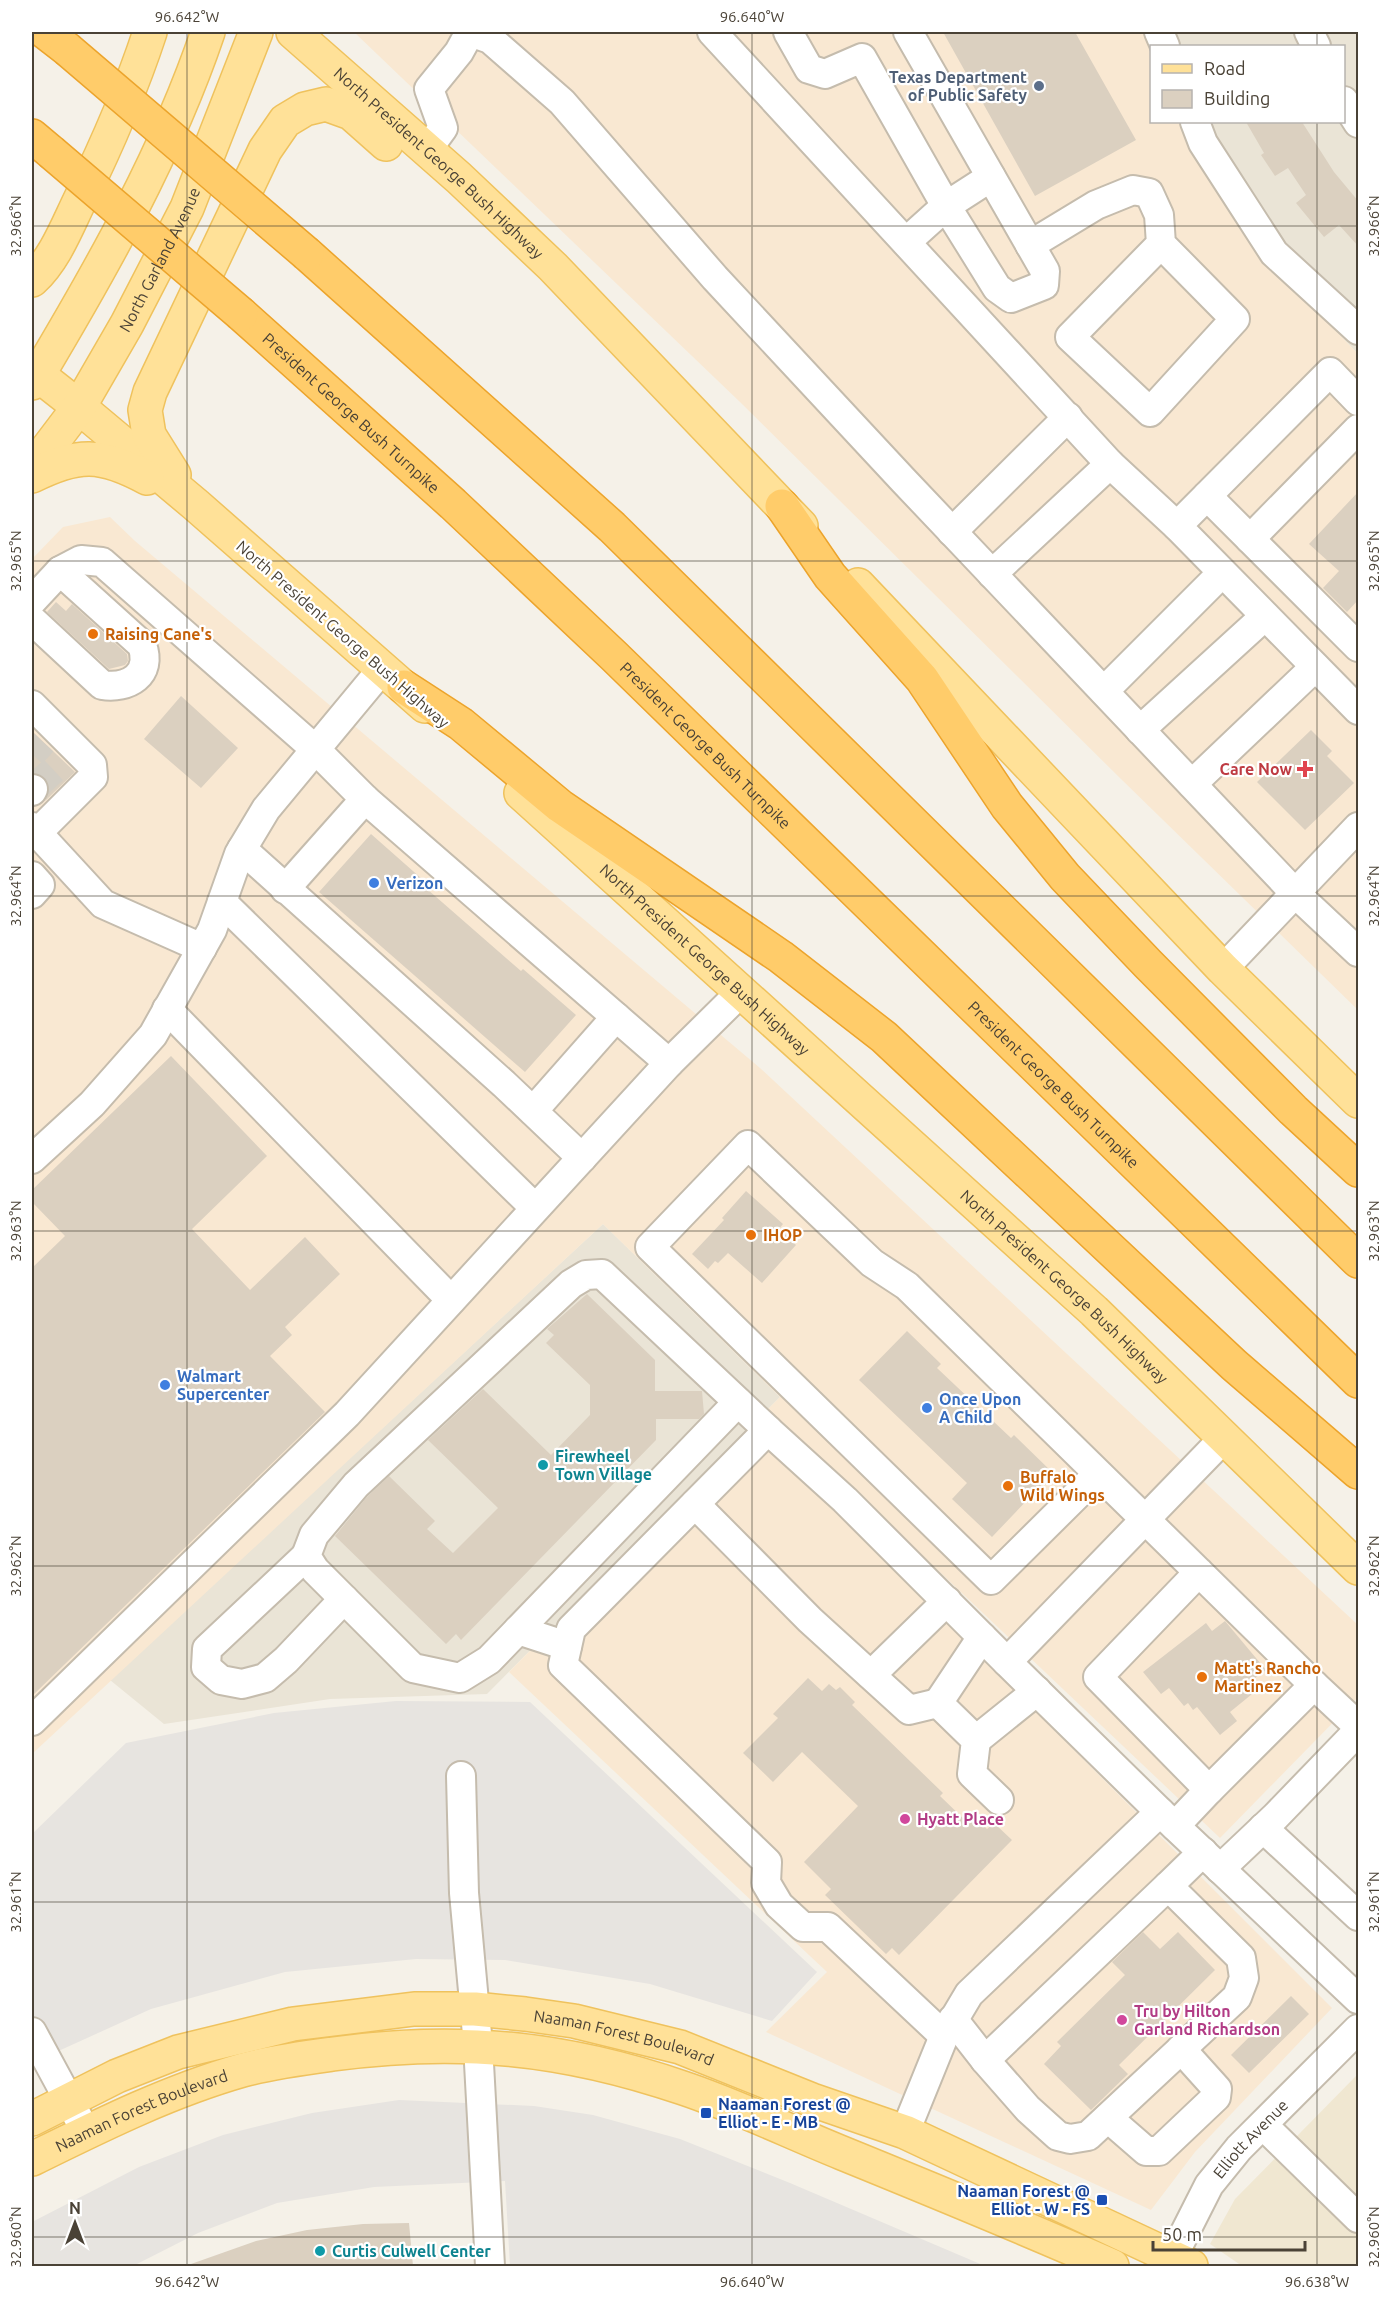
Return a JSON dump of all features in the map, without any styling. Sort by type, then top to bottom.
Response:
[{"type":"highway","points":[[56,40],[307,254],[612,527],[1359,1261]]},
{"type":"highway","name":"President George Bush Turnpike","points":[[41,144],[241,314],[561,605],[1359,1381]]},
{"type":"highway","points":[[783,506],[830,576],[922,679],[1007,806],[1065,877],[1293,1110],[1359,1170]]},
{"type":"highway","points":[[393,677],[461,724],[560,806],[781,957],[885,1037],[1234,1365],[1359,1472]]},
{"type":"main road","points":[[32,280],[41,272],[61,238],[107,143],[150,32]]},
{"type":"main road","points":[[34,376],[103,265],[188,84],[208,32]]},
{"type":"main road","name":"North Garland Avenue","points":[[32,469],[79,407],[127,324],[187,208],[256,32]]},
{"type":"main road","name":"North President George Bush Highway","points":[[293,32],[427,150],[553,267],[1223,969],[1359,1101]]},
{"type":"main road","points":[[196,505],[166,464],[149,435],[145,410],[150,392],[265,150],[285,121],[305,109],[326,104],[351,113],[501,243],[553,267]]},
{"type":"main road","name":"North President George Bush Highway","points":[[34,376],[79,407],[196,505],[393,677],[1094,1311],[1359,1568]]},
{"type":"main road","points":[[32,476],[57,463],[78,459],[99,459],[123,465],[196,505]]},
{"type":"main road","name":"Naaman Forest Boulevard","points":[[32,2119],[117,2076],[178,2052],[293,2024],[414,2009],[475,2009],[574,2021],[680,2047],[812,2100],[904,2132],[1177,2263]]},
{"type":"main road","name":"Naaman Forest Boulevard","points":[[32,2159],[86,2132],[173,2094],[243,2070],[356,2050],[416,2045],[478,2045],[526,2049],[597,2063],[684,2088],[1112,2266]]},
{"type":"main road","points":[[835,2150],[904,2132]]},
{"type":"street","points":[[427,150],[443,128],[429,89],[459,52],[470,32],[490,39],[562,102],[715,278],[952,532],[1295,893],[1359,952]]},
{"type":"street","points":[[712,32],[1110,464],[1177,526],[1359,710]]},
{"type":"street","points":[[788,32],[809,69],[825,74],[862,58],[945,206],[997,288],[1011,298],[1044,285],[1045,271],[908,32]]},
{"type":"street","points":[[1345,102],[1359,123]]},
{"type":"street","points":[[1195,123],[1203,143],[1274,253],[1354,318]]},
{"type":"street","points":[[906,242],[945,206],[991,177]]},
{"type":"street","points":[[1030,245],[1096,205],[1133,190],[1149,193],[1159,215],[1161,244],[1235,319],[1149,412],[1070,337],[1161,244]]},
{"type":"street","points":[[1177,526],[1330,372],[1359,401]]},
{"type":"street","points":[[952,532],[1068,417]]},
{"type":"street","points":[[1250,540],[1359,429]]},
{"type":"street","points":[[992,574],[1110,464]]},
{"type":"street","points":[[1207,496],[1359,647]]},
{"type":"street","points":[[32,601],[60,571],[81,560],[102,562],[315,749],[365,799],[669,1063]]},
{"type":"street","points":[[32,620],[102,685],[116,687],[129,683],[141,672],[146,662],[142,645],[60,571]]},
{"type":"street","points":[[1104,691],[1222,573]]},
{"type":"street","points":[[1140,729],[1265,616]]},
{"type":"street","points":[[1192,784],[1315,666]]},
{"type":"street","points":[[36,1146],[92,1104],[153,1035],[212,930],[242,849],[266,809],[315,749],[393,677]]},
{"type":"street","points":[[32,705],[59,745],[92,765],[93,777],[34,830],[103,904],[202,948]]},
{"type":"street","points":[[285,889],[365,799]]},
{"type":"street","points":[[1223,969],[1359,827]]},
{"type":"street","points":[[242,849],[533,1111],[582,1158]]},
{"type":"street","points":[[32,876],[40,885],[32,894]]},
{"type":"street","points":[[222,902],[535,1209]]},
{"type":"street","points":[[32,1721],[347,1414],[669,1063],[742,991]]},
{"type":"street","points":[[167,1009],[451,1300]]},
{"type":"street","points":[[533,1111],[616,1017]]},
{"type":"street","points":[[1098,1474],[991,1580],[650,1247],[748,1145],[872,1263],[907,1286],[1098,1474],[1144,1520],[1359,1726]]},
{"type":"street","points":[[344,1599],[286,1660],[265,1678],[242,1684],[221,1680],[206,1667],[207,1649],[306,1556],[314,1535],[356,1485],[571,1284],[586,1275],[602,1274],[845,1500],[1167,1819],[1359,1999]]},
{"type":"street","points":[[306,1556],[315,1570],[413,1668],[460,1678],[489,1660],[738,1402]]},
{"type":"street","points":[[768,1430],[571,1629],[563,1665],[767,1862],[766,1883],[779,1905],[803,1927],[828,1928],[948,2027],[985,2060],[1028,2109],[1058,2136],[1070,2139],[1089,2136],[1237,1997],[1244,1978],[1241,1958],[1168,1886]]},
{"type":"street","points":[[1007,1662],[1224,1438]]},
{"type":"street","points":[[695,1504],[810,1620],[909,1710],[938,1702],[982,1637]]},
{"type":"street","points":[[1199,1572],[1098,1677],[1209,1790]]},
{"type":"street","points":[[871,1675],[947,1601]]},
{"type":"street","points":[[518,1630],[567,1646]]},
{"type":"street","points":[[904,2132],[948,2027],[969,1994],[1167,1819],[1209,1790],[1314,1685]]},
{"type":"street","points":[[999,1800],[972,1774],[976,1740],[1037,1692]]},
{"type":"street","points":[[938,1702],[976,1740]]},
{"type":"street","points":[[985,2060],[1168,1886],[1212,1861],[1270,1822],[1359,1731]]},
{"type":"street","points":[[461,1776],[464,1893],[478,2045],[490,2266]]},
{"type":"street","points":[[1270,1822],[1359,1893]]},
{"type":"street","points":[[1270,1822],[1359,1916]]},
{"type":"street","name":"Elliott Avenue","points":[[1177,2263],[1209,2185],[1239,2148],[1359,2029]]},
{"type":"street","points":[[32,2032],[86,2132]]},
{"type":"street","points":[[1108,2118],[1146,2151],[1159,2151],[1168,2144],[1216,2097],[1217,2089],[1181,2049]]},
{"type":"street","points":[[1263,2124],[1359,2218]]},
{"type":"shaded area","points":[[354,32],[1151,32],[1150,123],[1182,123],[1188,137],[1242,232],[1358,354],[1358,1010],[1121,779],[740,402]]},
{"type":"shaded area","points":[[1151,32],[1358,32],[1358,354],[1242,232],[1188,137],[1182,123],[1345,123],[1345,45],[1156,45]]},
{"type":"shaded area","points":[[110,517],[135,541],[760,1068],[1358,1625],[1358,1697],[1220,1838],[768,1409],[780,1397],[603,1224],[32,1754],[32,559],[63,527]]},
{"type":"shaded area","points":[[603,1224],[780,1397],[487,1694],[330,1699],[164,1724],[110,1680]]},
{"type":"shaded area","points":[[751,1427],[1332,2008],[1195,2152],[1151,2210],[766,2032],[827,1972],[509,1672]]},
{"type":"shaded area","points":[[396,1701],[530,1702],[817,1972],[772,2021],[650,1984],[505,1960],[416,1959],[285,1972],[151,2009],[32,2063],[32,1834],[126,1743],[274,1713]]},
{"type":"shaded area","points":[[1358,2074],[1358,2266],[1242,2266],[1210,2244],[1235,2199]]},
{"type":"shaded area","points":[[399,2100],[534,2106],[593,2115],[680,2139],[985,2266],[510,2266],[505,2181],[374,2187],[277,2203],[198,2233],[133,2266],[32,2266],[32,2222],[139,2167],[223,2135],[312,2113]]},
{"type":"building","name":"Texas Department of Public Safety","points":[[943,32],[1075,32],[1136,140],[1035,196]]},
{"type":"building","points":[[1247,123],[1303,123],[1334,172],[1359,202],[1359,247],[1339,225],[1324,237],[1296,203],[1306,195],[1288,168],[1275,176],[1261,155],[1264,153]]},
{"type":"building","points":[[1359,491],[1359,599],[1347,612],[1323,588],[1339,571],[1309,544]]},
{"type":"building","name":"Raising Cane's","points":[[56,602],[66,611],[72,604],[127,654],[128,661],[125,665],[109,669],[47,612]]},
{"type":"building","points":[[181,696],[238,748],[201,788],[144,739]]},
{"type":"building","name":"Care Now","points":[[1311,730],[1332,751],[1327,756],[1354,783],[1305,830],[1257,782]]},
{"type":"building","points":[[32,731],[75,772],[45,801],[49,789],[47,780],[40,774],[32,773]]},
{"type":"building","points":[[371,834],[422,879],[419,882],[521,971],[523,969],[576,1015],[525,1072],[319,892]]},
{"type":"building","name":"Walmart Supercenter","points":[[171,1056],[267,1156],[192,1229],[250,1290],[305,1237],[340,1274],[285,1327],[292,1335],[270,1356],[325,1412],[32,1696],[32,1268],[65,1236],[32,1202],[32,1190]]},
{"type":"building","name":"IHOP","points":[[746,1191],[783,1224],[779,1229],[796,1245],[762,1283],[728,1253],[718,1263],[715,1261],[708,1269],[692,1254],[724,1220],[722,1218]]},
{"type":"building","name":"Firewheel Town Village","points":[[587,1294],[655,1360],[655,1391],[702,1391],[704,1414],[699,1419],[656,1419],[656,1440],[461,1640],[456,1634],[446,1644],[335,1536],[366,1498],[389,1476],[435,1521],[427,1529],[453,1553],[498,1508],[428,1440],[483,1389],[551,1455],[590,1415],[590,1385],[546,1343],[554,1335],[547,1329]]},
{"type":"building","points":[[907,1331],[941,1364],[937,1368],[1011,1438],[1014,1435],[1053,1473],[992,1537],[952,1499],[967,1483],[859,1380]]},
{"type":"building","name":"Matt's Rancho Martinez","points":[[1225,1621],[1266,1670],[1251,1681],[1257,1690],[1230,1712],[1237,1721],[1220,1735],[1197,1707],[1193,1710],[1188,1703],[1184,1706],[1169,1688],[1161,1694],[1143,1672],[1206,1623],[1212,1631]]},
{"type":"building","name":"Hyatt Place","points":[[808,1678],[822,1691],[829,1684],[836,1690],[840,1687],[855,1702],[852,1705],[943,1793],[940,1796],[968,1823],[974,1816],[987,1829],[994,1823],[1012,1840],[899,1955],[892,1948],[886,1954],[825,1895],[831,1889],[804,1862],[858,1806],[802,1752],[773,1782],[743,1753],[778,1718],[773,1714]]},
{"type":"building","name":"Tru by Hilton Garland Richardson","points":[[1143,1932],[1160,1949],[1178,1932],[1215,1970],[1119,2065],[1128,2074],[1091,2110],[1044,2064],[1061,2046],[1057,2042],[1125,1975],[1112,1962]]},
{"type":"building","points":[[1291,1996],[1309,2014],[1249,2073],[1231,2055]]},
{"type":"building","name":"Curtis Culwell Center","points":[[409,2223],[413,2266],[191,2266],[191,2264],[256,2241],[307,2230],[363,2224]]},
{"type":"tunnel","points":[[32,754],[43,742]]},
{"type":"tunnel","points":[[33,789],[63,761]]},
{"type":"place","name":"Texas Department of Public Safety","points":[[1039,86]]},
{"type":"place","name":"Raising Cane's","points":[[93,634]]},
{"type":"place","name":"Care Now","points":[[1305,769]]},
{"type":"place","name":"Verizon","points":[[374,883]]},
{"type":"place","name":"IHOP","points":[[751,1235]]},
{"type":"place","name":"Walmart Supercenter","points":[[165,1385]]},
{"type":"place","name":"Once Upon A Child","points":[[927,1408]]},
{"type":"place","name":"Firewheel Town Village","points":[[543,1465]]},
{"type":"place","name":"Buffalo Wild Wings","points":[[1008,1486]]},
{"type":"place","name":"Matt's Rancho Martinez","points":[[1202,1677]]},
{"type":"place","name":"Hyatt Place","points":[[905,1819]]},
{"type":"place","name":"Tru by Hilton Garland Richardson","points":[[1122,2020]]},
{"type":"place","name":"Naaman Forest @ Elliot - E - MB","points":[[706,2113]]},
{"type":"place","name":"Naaman Forest @ Elliot - W - FS","points":[[1102,2200]]},
{"type":"place","name":"Curtis Culwell Center","points":[[320,2251]]}]
